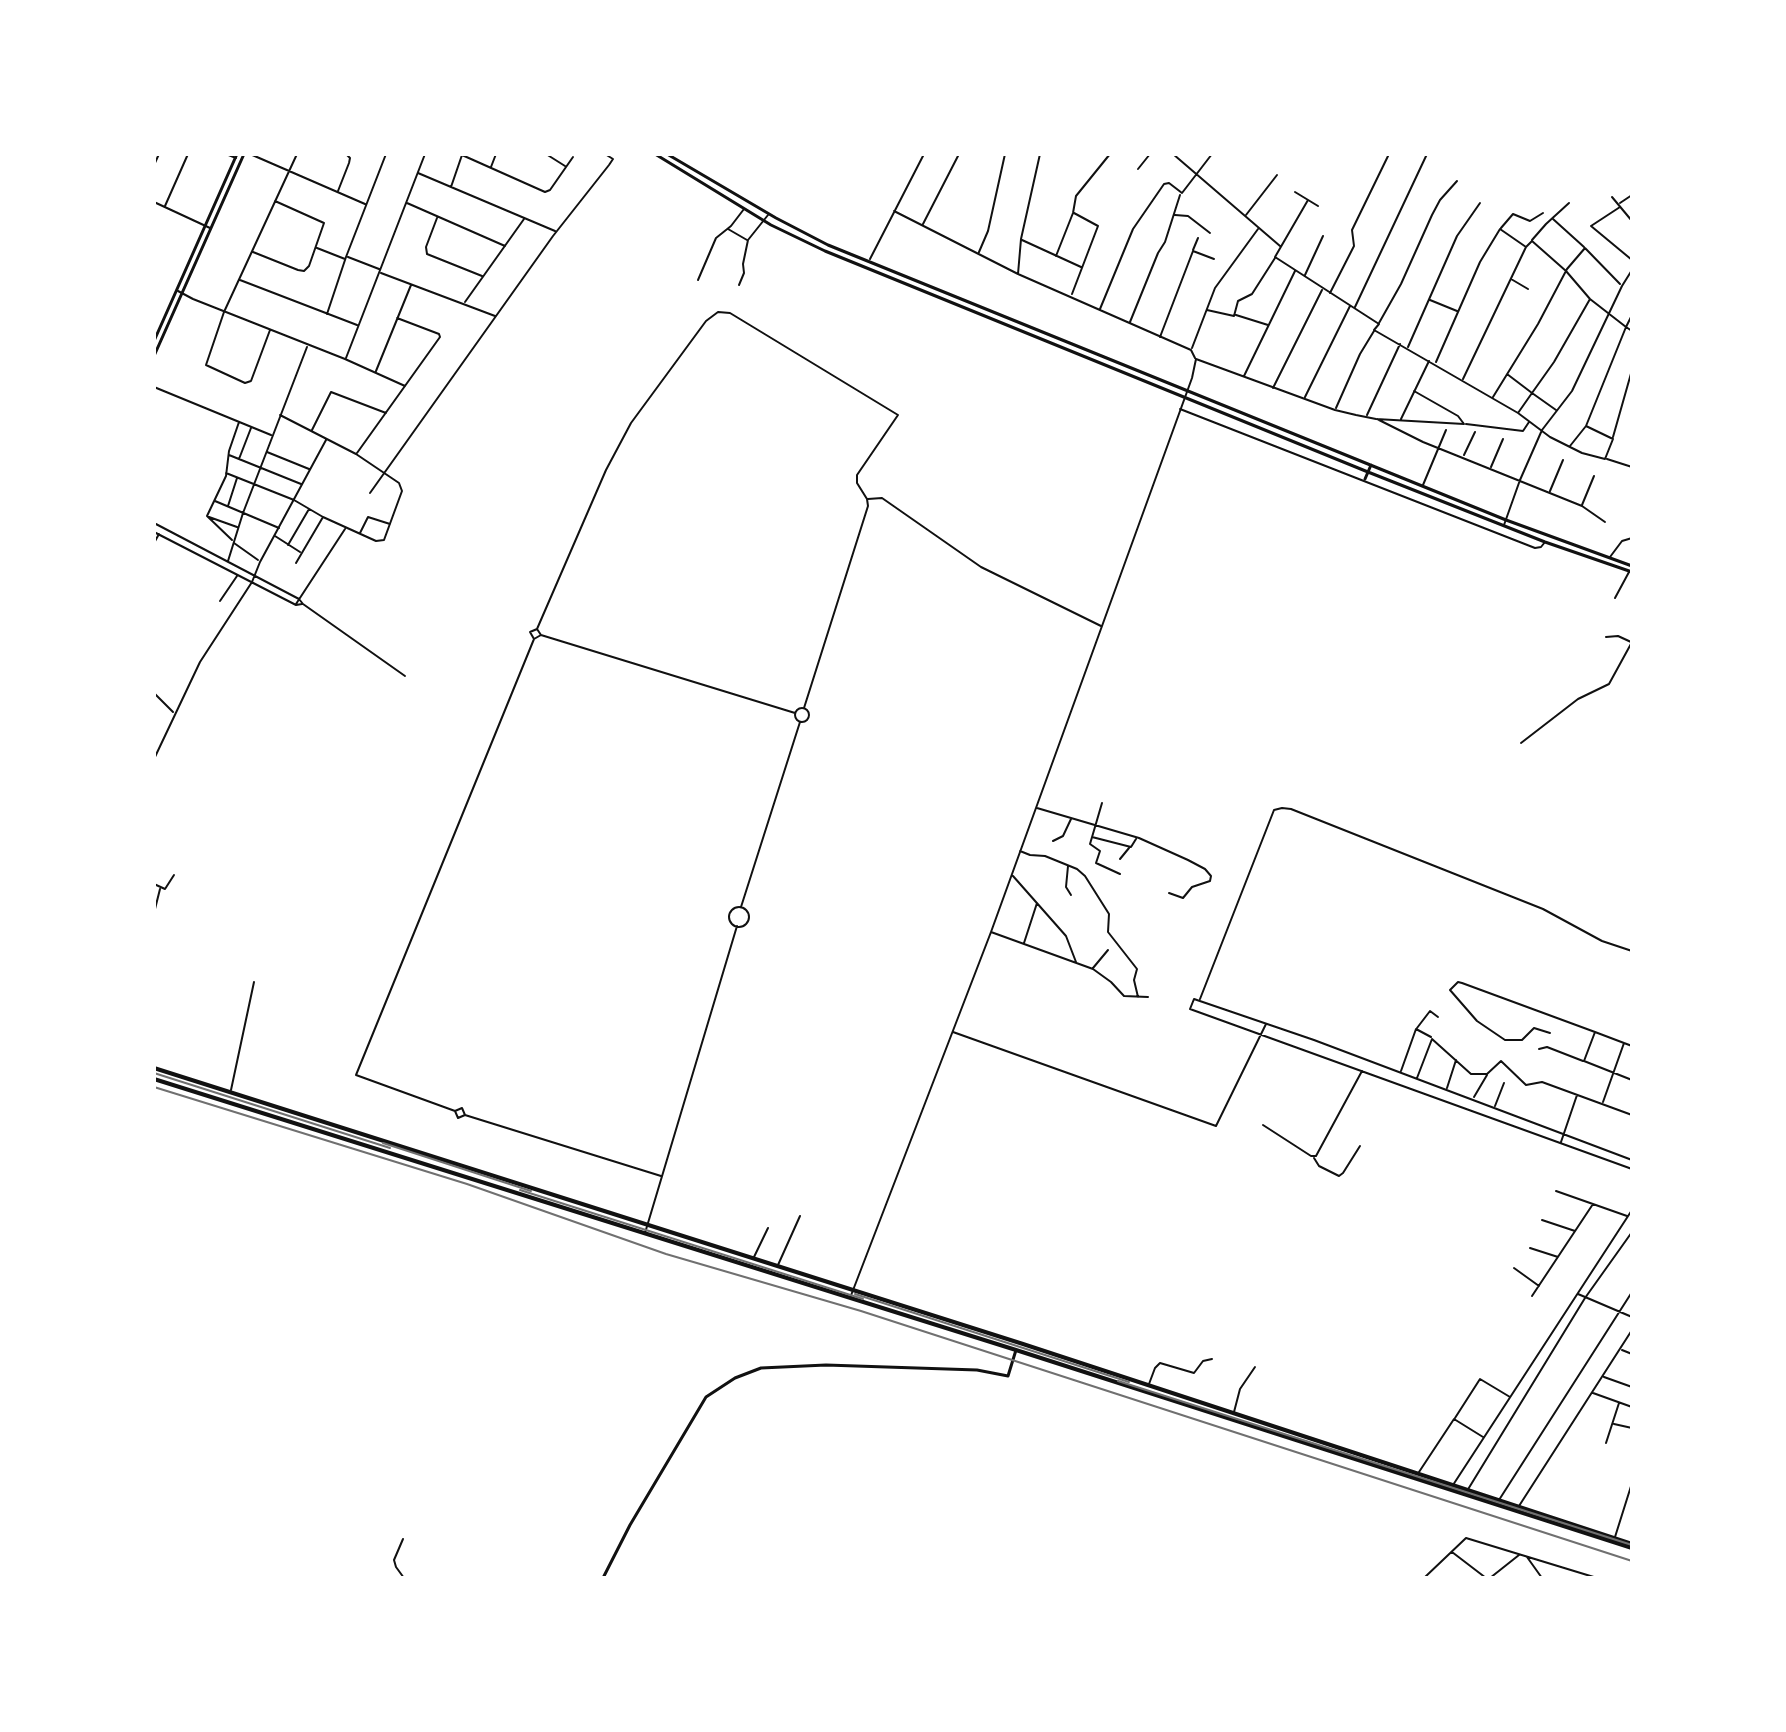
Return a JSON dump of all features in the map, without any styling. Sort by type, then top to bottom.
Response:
[{"type":"highway","points":[[154,1068],[1148,1385],[1346,1453],[1418,1473],[1451,1488]]},
{"type":"highway","points":[[154,1079],[1346,1453],[1632,1546]]},
{"type":"highway","points":[[320,1131],[323,1121]]},
{"type":"highway","points":[[1498,1502],[1519,1506],[1632,1546]]},
{"type":"street","points":[[154,165],[159,154]]},
{"type":"street","points":[[165,207],[188,154]]},
{"type":"street","points":[[154,341],[236,156],[226,154]]},
{"type":"street","points":[[154,356],[247,154],[366,205]]},
{"type":"street","points":[[270,330],[251,381],[245,383],[206,365],[238,279],[297,154]]},
{"type":"street","points":[[337,192],[349,163],[350,158],[346,154]]},
{"type":"street","points":[[327,314],[386,154]]},
{"type":"street","points":[[345,359],[425,154]]},
{"type":"street","points":[[451,187],[462,154],[545,192],[550,190],[573,157]]},
{"type":"street","points":[[491,168],[496,154]]},
{"type":"street","points":[[546,154],[566,166]]},
{"type":"street","points":[[605,154],[613,159]]},
{"type":"street","points":[[370,493],[616,154]]},
{"type":"street","points":[[655,154],[764,220],[825,251],[1183,397],[1535,548],[1543,545]]},
{"type":"street","points":[[667,154],[768,214],[828,245],[1631,569]]},
{"type":"street","points":[[869,261],[924,154]]},
{"type":"street","points":[[922,224],[959,154]]},
{"type":"street","points":[[979,253],[988,231],[1005,154]]},
{"type":"street","points":[[1018,274],[1021,239],[1040,154]]},
{"type":"street","points":[[1056,256],[1073,213],[1076,196],[1110,154]]},
{"type":"street","points":[[1138,169],[1150,154]]},
{"type":"street","points":[[1173,154],[1281,247]]},
{"type":"street","points":[[1130,323],[1174,208],[1212,154]]},
{"type":"street","points":[[1330,294],[1354,246],[1352,230],[1389,154]]},
{"type":"street","points":[[1355,308],[1427,154]]},
{"type":"street","points":[[418,173],[557,232]]},
{"type":"street","points":[[1245,216],[1277,175]]},
{"type":"street","points":[[1335,410],[1360,354],[1401,284],[1436,207],[1457,181]]},
{"type":"street","points":[[1100,310],[1139,219],[1166,183],[1181,194]]},
{"type":"street","points":[[1295,192],[1318,206]]},
{"type":"street","points":[[1632,195],[1591,226],[1632,260]]},
{"type":"street","points":[[1612,197],[1632,221]]},
{"type":"street","points":[[1235,315],[1238,301],[1252,294],[1308,200]]},
{"type":"street","points":[[251,251],[303,271],[309,266],[323,222],[275,201]]},
{"type":"street","points":[[154,202],[211,228]]},
{"type":"street","points":[[406,203],[505,246]]},
{"type":"street","points":[[1408,348],[1457,236],[1480,203]]},
{"type":"street","points":[[1462,380],[1526,247],[1569,203]]},
{"type":"street","points":[[698,280],[714,241],[745,209]]},
{"type":"street","points":[[894,211],[1018,274],[1191,350],[1196,359],[1335,410],[1376,419],[1523,431],[1530,421]]},
{"type":"street","points":[[1071,297],[1098,224],[1073,213]]},
{"type":"street","points":[[1435,364],[1480,262],[1500,229],[1513,214],[1530,221],[1543,213]]},
{"type":"street","points":[[739,285],[744,273],[748,240],[768,214]]},
{"type":"street","points":[[1174,214],[1188,216],[1210,233]]},
{"type":"street","points":[[437,217],[425,248],[427,254],[483,276]]},
{"type":"street","points":[[464,304],[524,218]]},
{"type":"street","points":[[1552,218],[1622,286]]},
{"type":"street","points":[[1191,350],[1215,288],[1258,228]]},
{"type":"street","points":[[728,229],[748,240]]},
{"type":"street","points":[[1500,229],[1526,247]]},
{"type":"street","points":[[1304,276],[1323,236]]},
{"type":"street","points":[[1160,337],[1198,238]]},
{"type":"street","points":[[1021,239],[1083,268]]},
{"type":"street","points":[[1532,241],[1566,271],[1590,299],[1632,331]]},
{"type":"street","points":[[825,251],[828,245]]},
{"type":"street","points":[[316,247],[496,316]]},
{"type":"street","points":[[1492,398],[1538,324],[1566,271],[1585,248]]},
{"type":"street","points":[[1193,251],[1214,259]]},
{"type":"street","points":[[1275,257],[1379,324]]},
{"type":"street","points":[[1244,376],[1296,270]]},
{"type":"street","points":[[1504,526],[1542,430],[1577,383],[1632,270]]},
{"type":"street","points":[[1510,278],[1528,289]]},
{"type":"street","points":[[238,279],[358,326]]},
{"type":"street","points":[[376,372],[411,285]]},
{"type":"street","points":[[1273,388],[1323,289]]},
{"type":"street","points":[[176,290],[405,386]]},
{"type":"street","points":[[1429,299],[1458,312]]},
{"type":"street","points":[[1518,413],[1554,362],[1590,299]]},
{"type":"street","points":[[1304,398],[1350,305]]},
{"type":"street","points":[[1206,310],[1269,326]]},
{"type":"street","points":[[534,639],[530,632],[537,629],[622,438],[706,321],[718,312],[734,314],[898,415],[857,475],[857,483],[867,499],[866,512],[804,708]]},
{"type":"street","points":[[1569,447],[1586,426],[1632,315]]},
{"type":"street","points":[[356,454],[440,335],[397,318]]},
{"type":"street","points":[[1374,330],[1518,413],[1569,447],[1632,467],[1632,473]]},
{"type":"street","points":[[1367,417],[1400,343]]},
{"type":"street","points":[[228,561],[260,467],[308,346]]},
{"type":"street","points":[[849,1299],[991,932],[1196,359]]},
{"type":"street","points":[[1400,420],[1429,361]]},
{"type":"street","points":[[1605,459],[1632,370]]},
{"type":"street","points":[[1506,374],[1557,411]]},
{"type":"street","points":[[154,387],[272,435]]},
{"type":"street","points":[[1414,391],[1458,416],[1464,424]]},
{"type":"street","points":[[312,431],[331,392],[386,413]]},
{"type":"street","points":[[1179,409],[1482,517],[1543,545],[1631,569]]},
{"type":"street","points":[[226,473],[294,500],[346,528],[383,541],[402,488],[399,483],[356,454],[280,415]]},
{"type":"street","points":[[1376,419],[1390,428],[1582,506],[1605,522]]},
{"type":"street","points":[[207,516],[226,473],[228,454],[239,422]]},
{"type":"street","points":[[1586,426],[1613,439]]},
{"type":"street","points":[[239,459],[251,427]]},
{"type":"street","points":[[1422,486],[1446,430]]},
{"type":"street","points":[[1463,457],[1475,432]]},
{"type":"street","points":[[154,759],[205,652],[252,582],[326,439]]},
{"type":"street","points":[[1490,469],[1503,439]]},
{"type":"street","points":[[266,451],[311,469]]},
{"type":"street","points":[[228,454],[302,484]]},
{"type":"street","points":[[1550,492],[1563,460]]},
{"type":"street","points":[[1367,475],[1371,465]]},
{"type":"street","points":[[1582,506],[1594,476]]},
{"type":"street","points":[[228,507],[238,477]]},
{"type":"street","points":[[867,499],[882,498],[981,567],[1101,626]]},
{"type":"street","points":[[214,501],[279,528]]},
{"type":"street","points":[[288,545],[310,508]]},
{"type":"street","points":[[1482,517],[1485,511]]},
{"type":"street","points":[[207,516],[238,528]]},
{"type":"street","points":[[207,516],[233,542],[260,562]]},
{"type":"street","points":[[296,563],[323,517]]},
{"type":"street","points":[[360,534],[368,517],[390,524]]},
{"type":"street","points":[[154,523],[299,599],[405,676]]},
{"type":"street","points":[[296,605],[346,528]]},
{"type":"street","points":[[154,532],[296,605],[303,604]]},
{"type":"street","points":[[154,543],[159,534]]},
{"type":"street","points":[[274,536],[302,553]]},
{"type":"street","points":[[1609,558],[1622,541],[1632,538]]},
{"type":"street","points":[[1615,598],[1631,569]]},
{"type":"street","points":[[220,601],[238,575]]},
{"type":"street","points":[[537,629],[541,635],[795,713]]},
{"type":"street","points":[[465,1115],[462,1108],[455,1111],[356,1075],[534,639],[541,635]]},
{"type":"street","points":[[1521,743],[1578,699],[1609,684],[1632,642],[1616,635],[1606,637]]},
{"type":"street","points":[[154,693],[175,713]]},
{"type":"street","points":[[795,713],[804,708]]},
{"type":"street","points":[[800,722],[809,717],[804,708]]},
{"type":"street","points":[[795,713],[800,722]]},
{"type":"street","points":[[741,907],[800,722]]},
{"type":"street","points":[[1102,803],[1090,837],[1091,846],[1101,852],[1096,863],[1120,874]]},
{"type":"street","points":[[1036,808],[1137,837],[1188,860],[1211,876],[1210,881],[1192,887],[1183,898],[1169,893]]},
{"type":"street","points":[[1199,1001],[1274,810],[1282,808],[1543,909],[1602,941],[1632,951]]},
{"type":"street","points":[[1053,841],[1063,836],[1071,818]]},
{"type":"street","points":[[1090,837],[1130,847]]},
{"type":"street","points":[[1120,859],[1137,837]]},
{"type":"street","points":[[1020,851],[1045,856],[1082,873],[1108,911],[1108,932],[1137,969],[1134,980],[1138,997]]},
{"type":"street","points":[[1068,865],[1066,887],[1071,895]]},
{"type":"street","points":[[154,884],[165,889],[174,875]]},
{"type":"street","points":[[1012,875],[1068,938],[1076,962]]},
{"type":"street","points":[[154,913],[161,888]]},
{"type":"street","points":[[1023,944],[1037,902]]},
{"type":"street","points":[[741,907],[749,919],[744,925],[737,926],[731,922],[730,915],[734,909],[741,907]]},
{"type":"street","points":[[644,1234],[737,926]]},
{"type":"street","points":[[991,932],[1093,969],[1124,996],[1148,997]]},
{"type":"street","points":[[1093,969],[1108,950]]},
{"type":"street","points":[[231,1092],[254,982]]},
{"type":"street","points":[[1550,1033],[1534,1028],[1522,1040],[1505,1040],[1477,1021],[1450,990],[1458,982],[1462,983],[1632,1046]]},
{"type":"street","points":[[1632,1160],[1417,1078],[1194,999],[1190,1009],[1632,1169]]},
{"type":"street","points":[[1400,1072],[1417,1029],[1430,1011],[1438,1017]]},
{"type":"street","points":[[952,1032],[1216,1126],[1266,1024]]},
{"type":"street","points":[[1417,1029],[1428,1034],[1471,1074],[1487,1074]]},
{"type":"street","points":[[1584,1061],[1595,1032]]},
{"type":"street","points":[[1417,1078],[1432,1039]]},
{"type":"street","points":[[1602,1104],[1624,1043]]},
{"type":"street","points":[[1539,1049],[1547,1047],[1632,1080]]},
{"type":"street","points":[[1446,1089],[1456,1060]]},
{"type":"street","points":[[1473,1099],[1487,1074],[1502,1062],[1526,1085],[1540,1081],[1632,1115]]},
{"type":"street","points":[[1314,1157],[1363,1070]]},
{"type":"street","points":[[1495,1107],[1504,1083]]},
{"type":"street","points":[[1561,1143],[1578,1094]]},
{"type":"street","points":[[455,1111],[458,1118],[465,1115],[662,1177]]},
{"type":"street","points":[[1263,1125],[1314,1157],[1319,1166],[1339,1176],[1360,1146]]},
{"type":"street","points":[[1556,1191],[1628,1216]]},
{"type":"street","points":[[1532,1296],[1593,1204]]},
{"type":"street","points":[[1451,1488],[1632,1210]]},
{"type":"street","points":[[777,1266],[800,1216]]},
{"type":"street","points":[[1542,1220],[1575,1231]]},
{"type":"street","points":[[754,1258],[768,1228]]},
{"type":"street","points":[[1466,1492],[1585,1298],[1632,1232]]},
{"type":"street","points":[[1530,1248],[1558,1257]]},
{"type":"street","points":[[1514,1268],[1539,1286]]},
{"type":"street","points":[[1498,1502],[1632,1292]]},
{"type":"street","points":[[1577,1294],[1632,1317]]},
{"type":"street","points":[[1519,1506],[1632,1330]]},
{"type":"street","points":[[603,1578],[624,1535],[693,1416],[706,1397],[727,1382],[761,1368],[826,1365],[977,1370],[1008,1376],[1016,1350]]},
{"type":"street","points":[[1621,1350],[1632,1354]]},
{"type":"street","points":[[1148,1385],[1160,1363],[1194,1373],[1203,1361],[1212,1359]]},
{"type":"street","points":[[1234,1413],[1240,1389],[1255,1367]]},
{"type":"street","points":[[1603,1377],[1632,1387]]},
{"type":"street","points":[[1418,1473],[1479,1380],[1485,1380],[1511,1398]]},
{"type":"street","points":[[1592,1393],[1632,1407]]},
{"type":"street","points":[[1606,1443],[1619,1403]]},
{"type":"street","points":[[1454,1419],[1484,1438]]},
{"type":"street","points":[[1612,1423],[1632,1428]]},
{"type":"street","points":[[1615,1538],[1632,1483]]},
{"type":"street","points":[[1424,1578],[1466,1538],[1597,1578]]},
{"type":"street","points":[[403,1539],[394,1560],[404,1578]]},
{"type":"street","points":[[1451,1552],[1488,1578],[1495,1576],[1520,1554]]},
{"type":"street","points":[[1527,1556],[1542,1578]]},
{"type":"railway","points":[[154,1073],[390,1148]]},
{"type":"railway","points":[[154,1087],[467,1184],[666,1254],[861,1311],[1632,1561]]},
{"type":"railway","points":[[383,1143],[531,1191]]},
{"type":"railway","points":[[520,1190],[863,1299]]},
{"type":"railway","points":[[855,1294],[1129,1382]]},
{"type":"railway","points":[[1118,1381],[1632,1545]]}]
